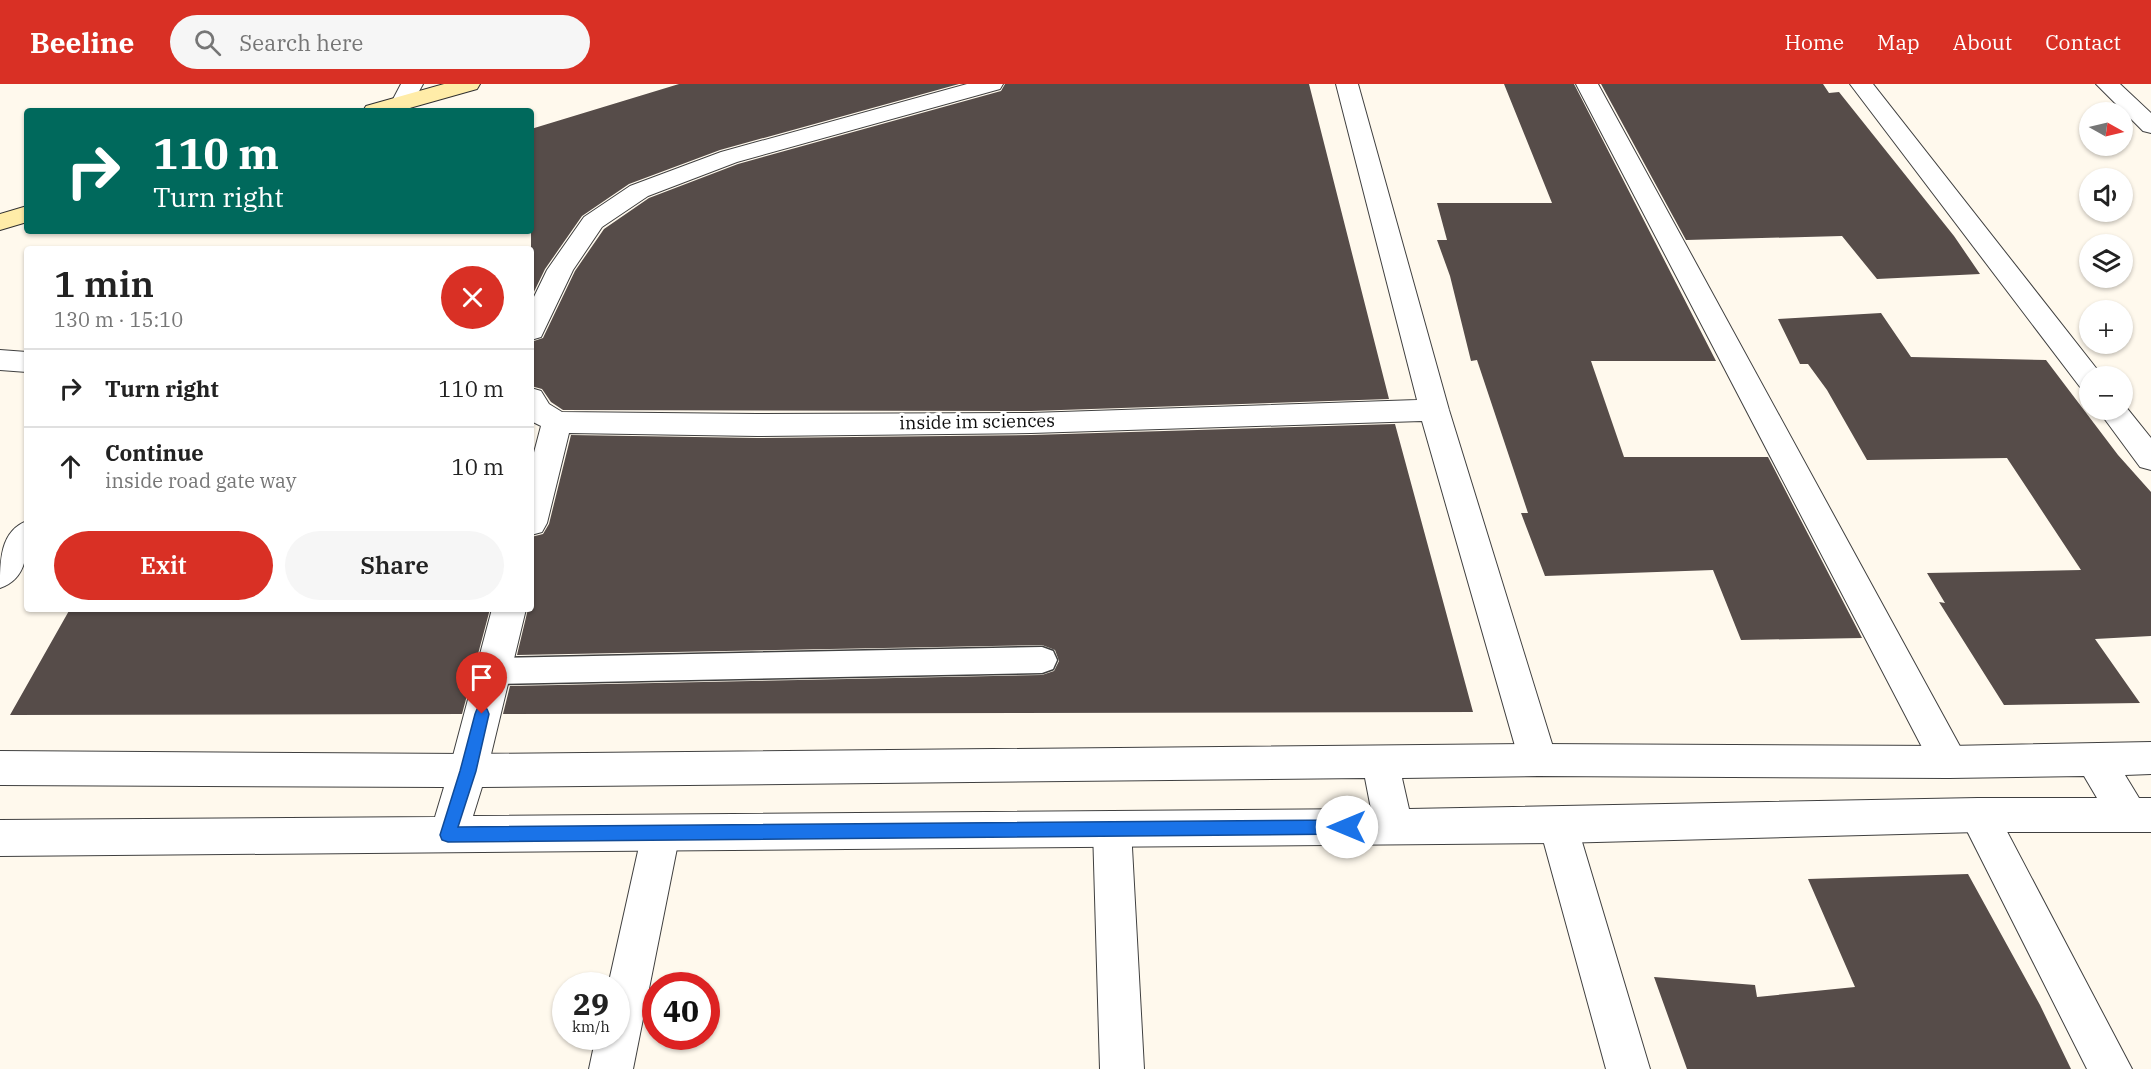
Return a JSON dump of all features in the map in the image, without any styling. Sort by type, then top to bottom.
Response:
[{"type":"main road","points":[[380,108],[407,93],[469,84]]},
{"type":"main road","points":[[0,222],[24,215]]},
{"type":"street","points":[[534,325],[560,270],[593,222],[639,191],[729,157],[993,84]]},
{"type":"street","points":[[1347,84],[1434,410],[1538,760]]},
{"type":"street","points":[[1587,84],[1949,762]]},
{"type":"street","points":[[1861,84],[2079,366]]},
{"type":"street","points":[[2107,84],[2151,126]]},
{"type":"street","points":[[0,360],[24,362]]},
{"type":"street","points":[[534,404],[537,411],[557,422],[534,511]]},
{"type":"street","name":"inside im sciences","points":[[557,422],[757,425],[1031,423],[1434,410]]},
{"type":"street","points":[[2121,420],[2151,459]]},
{"type":"street","points":[[0,575],[24,537]]},
{"type":"street","points":[[448,835],[468,771],[508,612]]},
{"type":"street","points":[[0,768],[468,771],[1538,760],[1949,762],[2151,758]]},
{"type":"street","points":[[2094,759],[2140,815]]},
{"type":"street","points":[[1380,762],[1394,826]]},
{"type":"street","points":[[0,838],[1558,825],[1978,815],[2140,815]]},
{"type":"street","points":[[1978,815],[2110,1069]]},
{"type":"street","points":[[1558,825],[1628,1069]]},
{"type":"street","points":[[1112,829],[1122,1069]]},
{"type":"street","points":[[611,1069],[661,834]]},
{"type":"lane","points":[[493,671],[1042,660]]},
{"type":"building","points":[[679,84],[959,84],[720,150],[629,184],[582,216],[545,269],[534,292],[534,246],[531,246],[531,234],[534,234],[534,128]]},
{"type":"building","points":[[1005,84],[1309,84],[1389,399],[1031,411],[563,410],[551,402],[542,389],[534,387],[534,341],[543,338],[575,271],[604,229],[649,198],[738,164],[1001,91]]},
{"type":"building","points":[[1504,84],[1574,84],[1716,361],[1591,361],[1624,457],[1768,457],[1862,638],[1741,640],[1713,570],[1545,576],[1521,513],[1528,513],[1477,360],[1471,361],[1450,276],[1437,240],[1447,240],[1437,203],[1552,203]]},
{"type":"building","points":[[1601,84],[1823,84],[1829,93],[1839,92],[1954,236],[1980,274],[1877,279],[1842,236],[1686,240]]},
{"type":"building","points":[[1881,313],[1911,357],[2046,360],[2079,404],[2079,420],[2091,420],[2118,455],[2151,492],[2151,636],[2095,639],[2140,703],[2004,705],[1939,602],[1945,603],[1927,573],[2081,570],[2007,458],[1867,460],[1827,390],[1808,364],[1800,364],[1778,319]]},
{"type":"building","points":[[1395,424],[1473,712],[503,714],[510,686],[1042,675],[1054,671],[1059,661],[1055,650],[1042,645],[517,655],[527,612],[534,612],[534,536],[543,534],[549,524],[571,435],[757,438],[1031,435]]},
{"type":"building","points":[[68,612],[489,612],[462,714],[10,715]]},
{"type":"building","points":[[1968,874],[2040,1005],[2071,1069],[1687,1069],[1654,977],[1755,985],[1757,997],[1855,987],[1808,879]]},
{"type":"route","points":[[482,714],[468,771],[448,835],[1347,827]]}]
